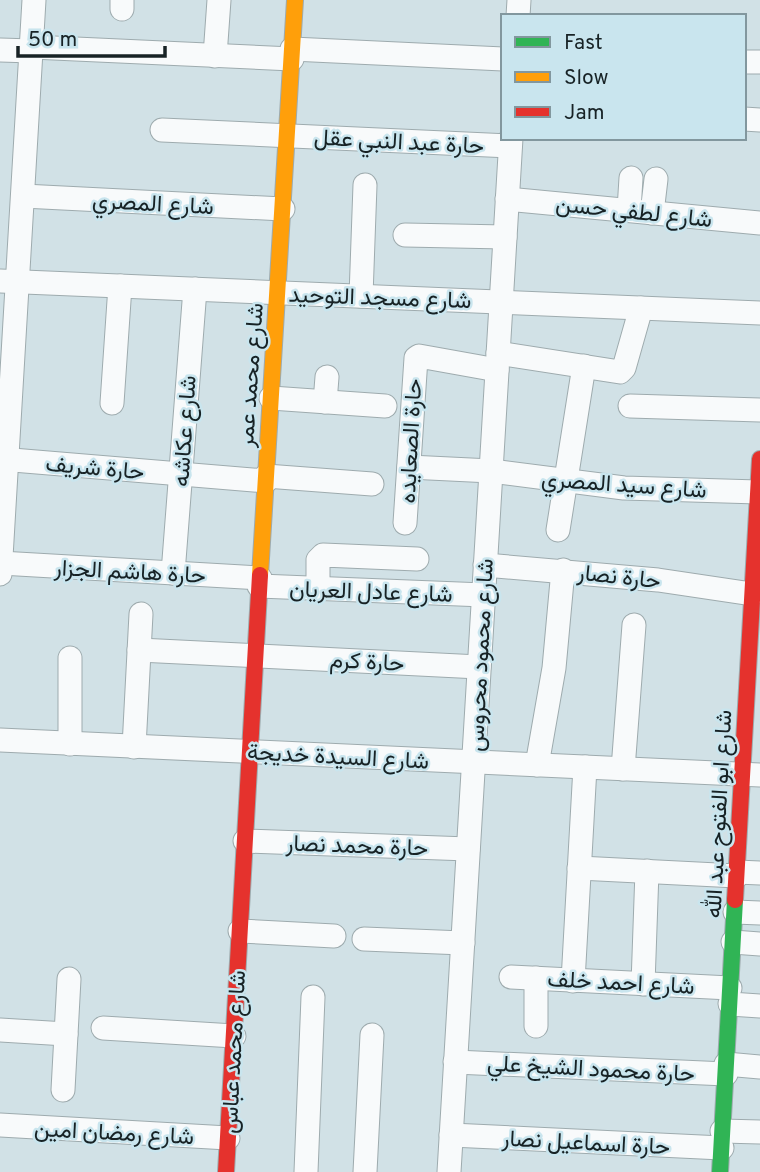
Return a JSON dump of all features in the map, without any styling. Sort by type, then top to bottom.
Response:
[{"type":"street","points":[[0,574],[9,281],[15,198],[32,49],[34,0]]},
{"type":"street","points":[[215,56],[219,0]]},
{"type":"street","name":"شارع محمد عمر","points":[[249,752],[295,0]]},
{"type":"street","points":[[0,50],[215,56],[292,54],[501,59]]},
{"type":"street","name":"حارة عبد النبي عقل","points":[[162,131],[511,142]]},
{"type":"street","name":"شارع محمود محروس","points":[[449,1172],[511,142]]},
{"type":"street","points":[[629,211],[631,178]]},
{"type":"street","points":[[652,213],[656,179]]},
{"type":"street","points":[[361,296],[365,185]]},
{"type":"street","name":"شارع المصري","points":[[15,198],[283,209]]},
{"type":"street","name":"شارع لطفي حسن","points":[[507,199],[760,223]]},
{"type":"street","points":[[405,234],[505,237]]},
{"type":"street","name":"شارع مسجد التوحيد","points":[[9,281],[760,313]]},
{"type":"street","points":[[111,403],[120,286]]},
{"type":"street","name":"شارع عكاشه","points":[[173,573],[195,289]]},
{"type":"street","points":[[498,361],[584,366],[620,372],[624,368],[641,308]]},
{"type":"street","name":"حارة الصعايده","points":[[405,523],[416,358],[419,356],[498,361]]},
{"type":"street","points":[[558,530],[584,366]]},
{"type":"street","points":[[325,401],[327,377]]},
{"type":"street","points":[[271,398],[385,406]]},
{"type":"street","points":[[630,405],[760,410]]},
{"type":"street","name":"حارة شريف","points":[[3,459],[181,474],[372,484]]},
{"type":"street","name":"شارع ابو الفتوح عبد الله","points":[[720,1172],[735,912],[745,873],[751,775],[760,459]]},
{"type":"street","name":"شارع سيد المصري","points":[[409,467],[491,471],[624,488],[759,491]]},
{"type":"street","points":[[318,589],[318,559],[323,555],[417,559]]},
{"type":"street","name":"حارة هاشم الجزار","points":[[0,563],[173,573],[259,582]]},
{"type":"street","name":"حارة نصار","points":[[485,565],[658,580],[755,608]]},
{"type":"street","points":[[537,765],[554,668],[563,570]]},
{"type":"street","name":"شارع عادل العريان","points":[[259,582],[318,589],[484,595]]},
{"type":"street","points":[[134,747],[141,614]]},
{"type":"street","points":[[623,769],[634,625]]},
{"type":"street","name":"حارة كرم","points":[[139,650],[479,667]]},
{"type":"street","points":[[70,658],[70,744]]},
{"type":"street","name":"شارع السيدة خديجة","points":[[0,740],[751,775]]},
{"type":"street","name":"شارع محمد عباس","points":[[226,1172],[249,752]]},
{"type":"street","points":[[573,981],[585,767]]},
{"type":"street","name":"حارة محمد نصار","points":[[246,841],[468,849]]},
{"type":"street","points":[[579,868],[745,873]]},
{"type":"street","points":[[643,984],[647,871]]},
{"type":"street","points":[[735,912],[760,913]]},
{"type":"street","points":[[240,931],[334,936]]},
{"type":"street","points":[[364,939],[463,943]]},
{"type":"street","points":[[733,942],[760,944]]},
{"type":"street","name":"شارع احمد خلف","points":[[511,977],[643,984],[730,996],[760,1006]]},
{"type":"street","points":[[536,978],[536,1026]]},
{"type":"street","points":[[63,1090],[69,979]]},
{"type":"street","points":[[306,1172],[313,997]]},
{"type":"street","points":[[103,1028],[234,1036]]},
{"type":"street","points":[[0,1030],[66,1034]]},
{"type":"street","points":[[365,1172],[372,1035]]},
{"type":"street","name":"حارة محمود الشيخ علي","points":[[455,1062],[726,1069],[760,1067]]},
{"type":"street","name":"شارع رمضان امين","points":[[0,1125],[228,1138]]},
{"type":"street","name":"حارة اسماعيل نصار","points":[[451,1135],[722,1140],[760,1132]]},
{"type":"traffic: fast","points":[[720,1172],[735,900]]},
{"type":"traffic: slow","points":[[260,575],[295,0]]},
{"type":"traffic: jam","points":[[735,900],[760,459]]},
{"type":"traffic: jam","points":[[226,1172],[260,575]]}]
